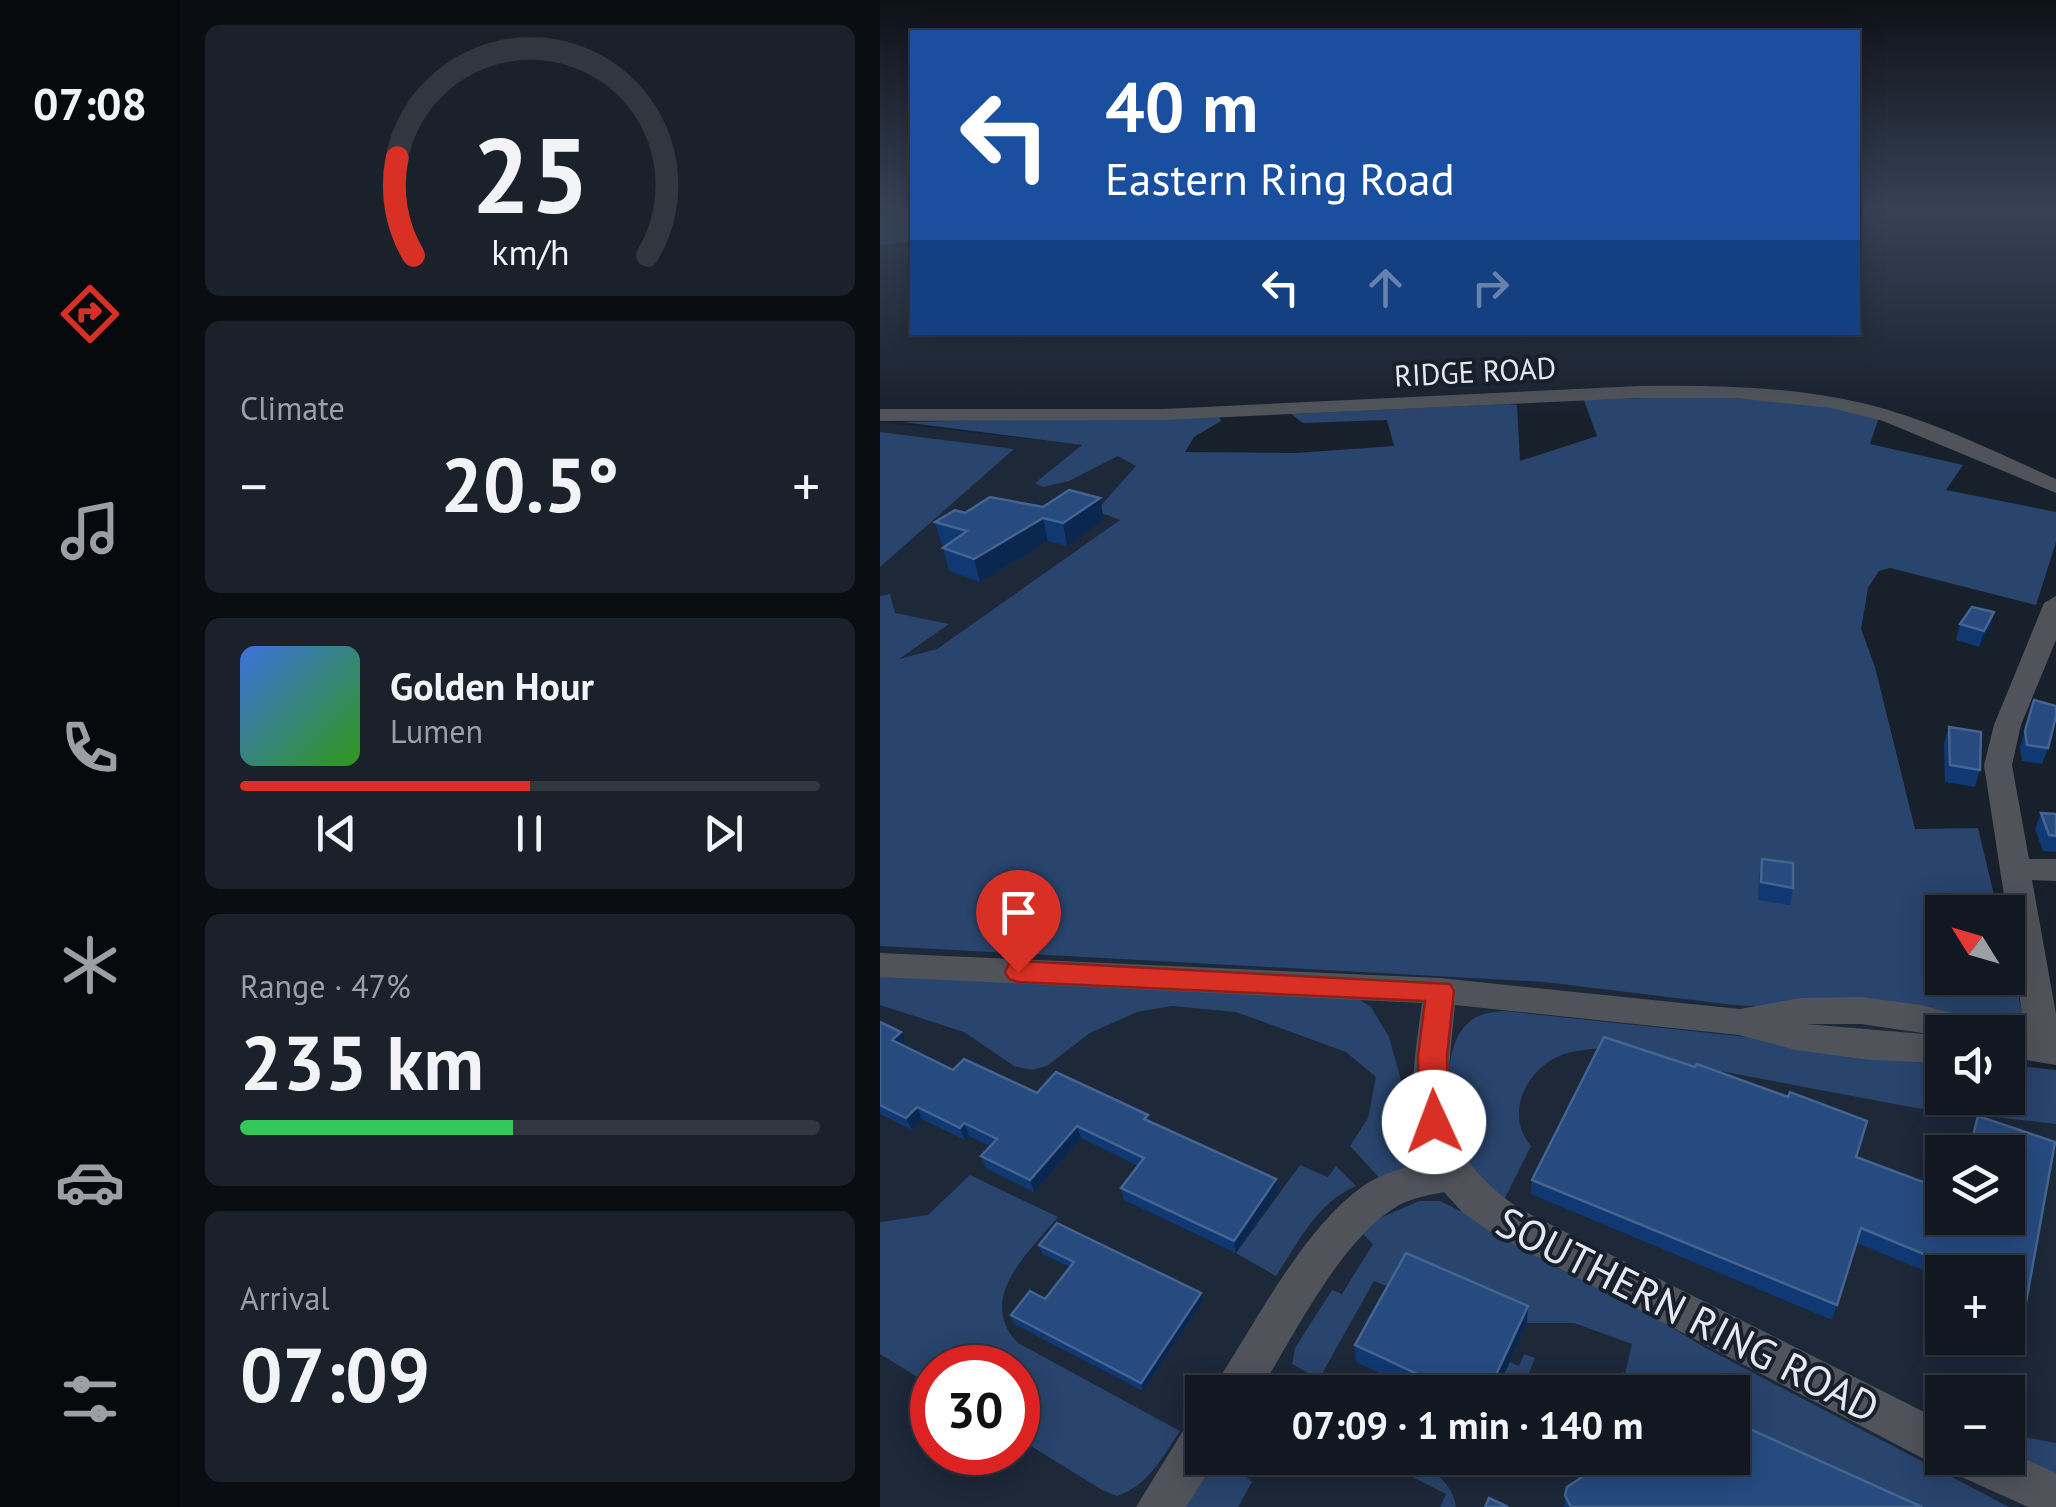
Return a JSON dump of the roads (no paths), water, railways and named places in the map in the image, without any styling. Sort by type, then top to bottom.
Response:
[{"type":"street","name":"RIDGE ROAD","points":[[880,415],[1192,414],[1717,391],[1815,400],[1884,414],[1967,445],[2056,487]]},
{"type":"street","points":[[2025,1046],[2050,1051],[2000,793],[1999,755],[2003,736],[2039,658],[2056,603]]},
{"type":"street","points":[[2015,869],[2056,870]]},
{"type":"street","points":[[880,965],[1440,991],[1739,1022],[1796,1036],[1925,1048]]},
{"type":"street","points":[[1247,1375],[1365,1206],[1400,1186],[1449,1174],[1438,1142],[1432,1095],[1440,991]]},
{"type":"street","points":[[1739,1022],[1768,1013],[1822,1010],[1925,1023]]},
{"type":"street","name":"SOUTHERN RING ROAD","points":[[1449,1174],[1463,1193],[1492,1214],[1925,1435]]},
{"type":"street","points":[[1159,1507],[1185,1468]]},
{"type":"street","points":[[2009,1475],[2056,1496]]}]
